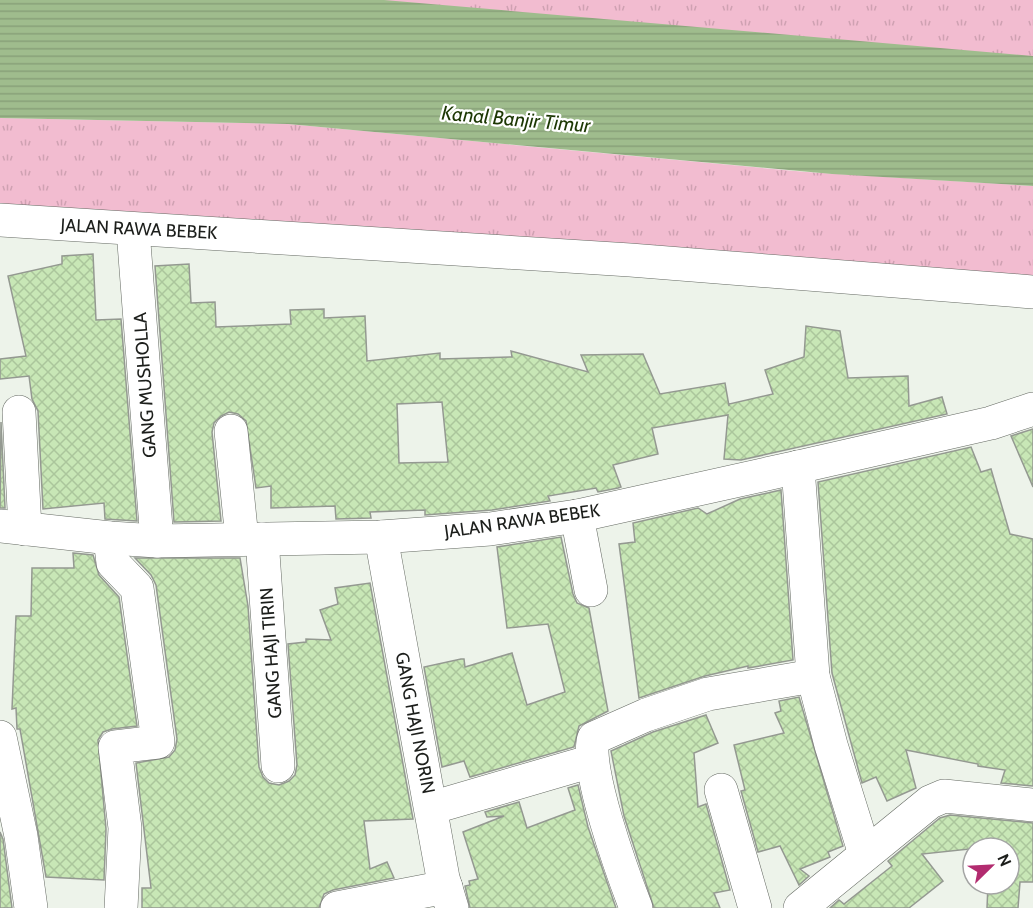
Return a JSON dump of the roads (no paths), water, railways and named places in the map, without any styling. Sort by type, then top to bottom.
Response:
[{"type":"street","name":"JALAN RAWA BEBEK","points":[[0,220],[630,260],[1033,292]]},
{"type":"street","name":"GANG MUSHOLLA","points":[[134,230],[157,541]]},
{"type":"street","name":"JALAN RAWA BEBEK","points":[[13,527],[157,541],[381,537],[490,529],[577,516],[991,423],[1033,409]]},
{"type":"street","points":[[13,527],[19,412]]},
{"type":"street","name":"GANG HAJI TIRIN","points":[[231,431],[252,539],[278,766]]},
{"type":"street","points":[[798,467],[813,676],[831,745],[865,854]]},
{"type":"street","points":[[577,516],[591,590]]},
{"type":"street","name":"GANG HAJI NORIN","points":[[381,537],[449,898]]},
{"type":"street","points":[[110,538],[113,563],[137,588],[158,742],[115,747],[125,828],[121,908]]},
{"type":"street","points":[[636,908],[611,831],[592,761],[590,747],[594,738],[646,715],[708,694],[813,676]]},
{"type":"street","points":[[0,737],[21,836],[31,908]]},
{"type":"street","points":[[431,808],[592,761]]},
{"type":"street","points":[[721,790],[755,908]]},
{"type":"street","points":[[800,908],[930,802],[944,796],[1033,805]]},
{"type":"street","points":[[337,908],[449,898]]},
{"type":"water","name":"Kanal Banjir Timur","points":[[0,0],[384,0],[1033,56],[1033,186],[832,174],[288,124],[0,118]]}]
